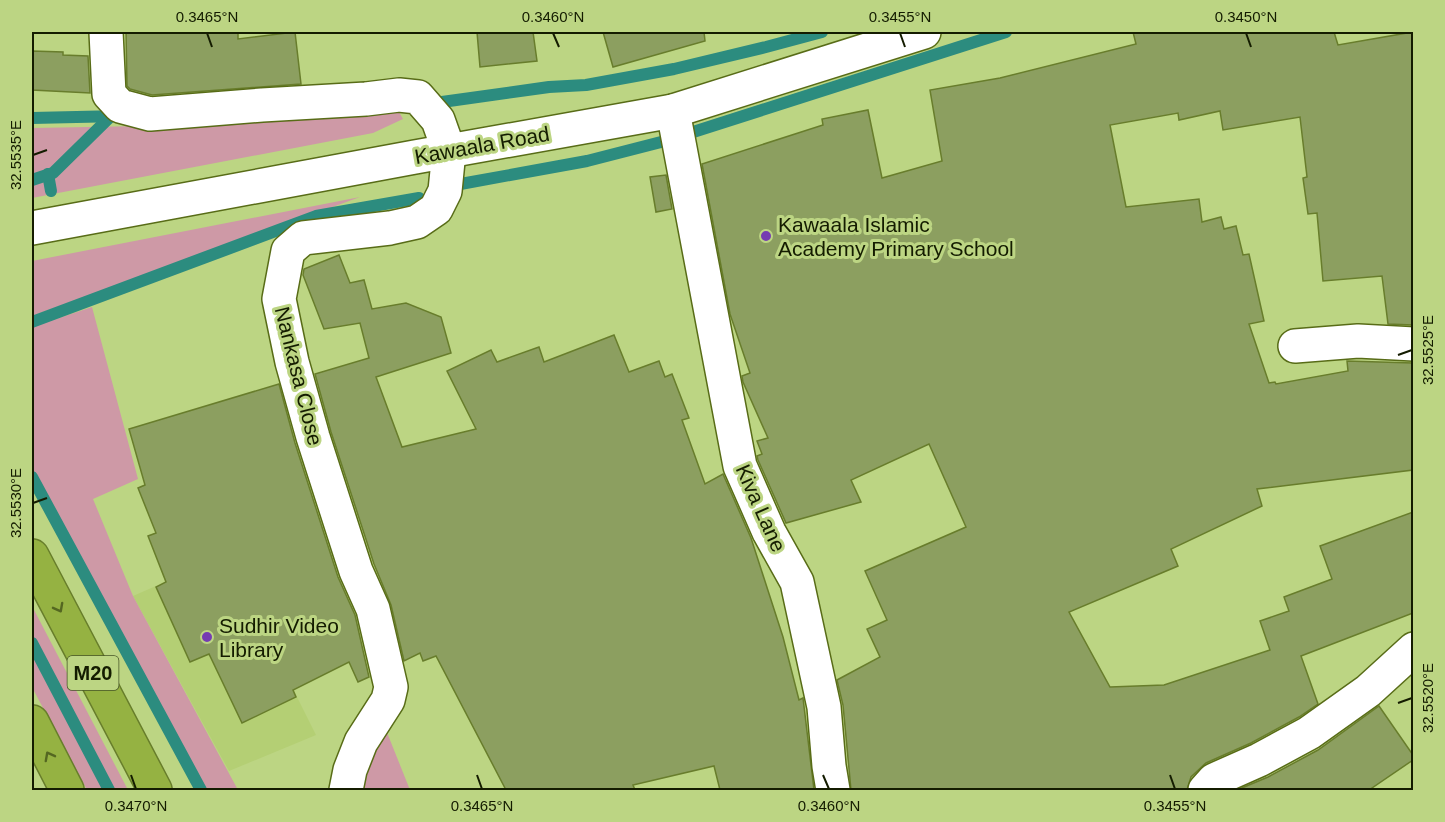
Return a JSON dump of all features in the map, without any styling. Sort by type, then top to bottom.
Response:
[{"type":"highway","name":"M20","points":[[32,556],[155,790]]},
{"type":"highway","points":[[32,722],[67,790]]},
{"type":"street","name":"Nankasa Close","points":[[106,32],[109,94],[120,106],[150,114],[399,95],[418,97],[438,120],[449,150],[445,191],[436,209],[417,222],[399,226],[303,238],[288,251],[279,299],[292,362],[313,437],[356,571],[373,609],[391,687],[388,700],[361,742],[350,770],[346,790]]},
{"type":"street","name":"Kawaala Road","points":[[32,228],[449,150],[673,111],[924,32]]},
{"type":"street","name":"Kiva Lane","points":[[673,111],[740,466],[769,532],[797,582],[824,707],[833,790]]},
{"type":"street","points":[[1295,346],[1358,341],[1413,344]]},
{"type":"street","points":[[1206,790],[1214,780],[1310,733],[1368,691],[1413,649]]},
{"type":"shaded area","points":[[399,112],[403,119],[373,133],[32,198],[32,128],[198,125]]},
{"type":"shaded area","points":[[360,197],[32,316],[32,261]]},
{"type":"shaded area","points":[[92,307],[138,479],[93,499],[133,596],[238,790],[204,790],[32,473],[32,327]]},
{"type":"shaded area","points":[[204,565],[270,643],[316,735],[229,771],[133,596]]},
{"type":"shaded area","points":[[32,606],[128,790],[87,790],[34,691],[32,687]]},
{"type":"shaded area","points":[[386,730],[410,790],[358,790],[365,759]]},
{"type":"building","points":[[126,32],[238,32],[238,39],[295,32],[301,84],[152,95],[130,89],[127,86]]},
{"type":"building","points":[[477,32],[533,32],[537,61],[480,67]]},
{"type":"building","points":[[603,32],[704,32],[705,41],[613,67]]},
{"type":"building","points":[[1133,32],[1334,32],[1338,45],[1413,32],[1413,325],[1388,324],[1382,276],[1323,281],[1317,213],[1308,214],[1303,178],[1307,177],[1300,117],[1223,130],[1220,111],[1179,120],[1178,113],[1110,125],[1126,207],[1199,199],[1202,222],[1221,217],[1224,229],[1236,226],[1243,255],[1249,254],[1264,321],[1249,324],[1269,383],[1275,382],[1276,384],[1348,371],[1347,361],[1413,363],[1413,470],[1257,489],[1262,506],[1171,549],[1178,566],[1069,612],[1110,687],[1164,685],[1270,650],[1260,621],[1289,611],[1284,597],[1332,579],[1320,546],[1413,512],[1413,613],[1301,656],[1318,704],[1251,743],[1206,763],[1191,777],[1187,790],[851,790],[843,705],[837,680],[880,657],[867,629],[887,620],[865,571],[966,527],[929,444],[851,480],[861,502],[786,523],[757,456],[762,454],[757,441],[768,438],[743,382],[742,376],[750,373],[730,314],[702,164],[823,125],[822,119],[868,110],[882,178],[942,161],[930,90],[1000,78],[1136,44]]},
{"type":"building","points":[[32,51],[88,56],[90,93],[32,90]]},
{"type":"building","points":[[666,175],[672,209],[656,212],[650,177]]},
{"type":"building","points":[[339,255],[350,283],[364,280],[372,309],[406,303],[441,317],[451,353],[376,377],[402,447],[476,429],[447,371],[491,350],[497,362],[539,347],[544,362],[614,335],[629,372],[659,361],[665,377],[672,374],[689,418],[682,420],[705,484],[723,474],[751,538],[783,637],[799,700],[803,698],[814,790],[720,790],[714,766],[633,785],[635,790],[506,790],[436,656],[423,661],[420,653],[404,661],[391,605],[374,564],[331,432],[315,374],[369,358],[360,323],[324,329],[303,275],[304,269]]},
{"type":"building","points":[[279,384],[295,443],[338,577],[355,615],[369,677],[358,682],[349,662],[293,690],[296,697],[242,723],[209,654],[190,662],[156,587],[166,582],[148,536],[156,533],[138,488],[145,485],[129,429]]},
{"type":"building","points":[[1379,706],[1413,755],[1413,760],[1369,790],[1237,790],[1268,777],[1318,750]]},
{"type":"waterway","points":[[442,102],[549,87],[586,85],[674,69],[822,32]]},
{"type":"waterway","points":[[455,185],[587,161],[665,141],[1006,32]]},
{"type":"waterway","points":[[32,180],[53,173],[111,116]]},
{"type":"waterway","points":[[32,118],[121,116]]},
{"type":"waterway","points":[[48,174],[51,191]]},
{"type":"waterway","points":[[32,322],[316,216],[419,198]]},
{"type":"waterway","points":[[32,477],[201,790]]},
{"type":"waterway","points":[[32,643],[109,790]]},
{"type":"place","name":"Kawaala Islamic Academy Primary School","points":[[766,236]]},
{"type":"place","name":"Sudhir Video Library","points":[[207,637]]}]
